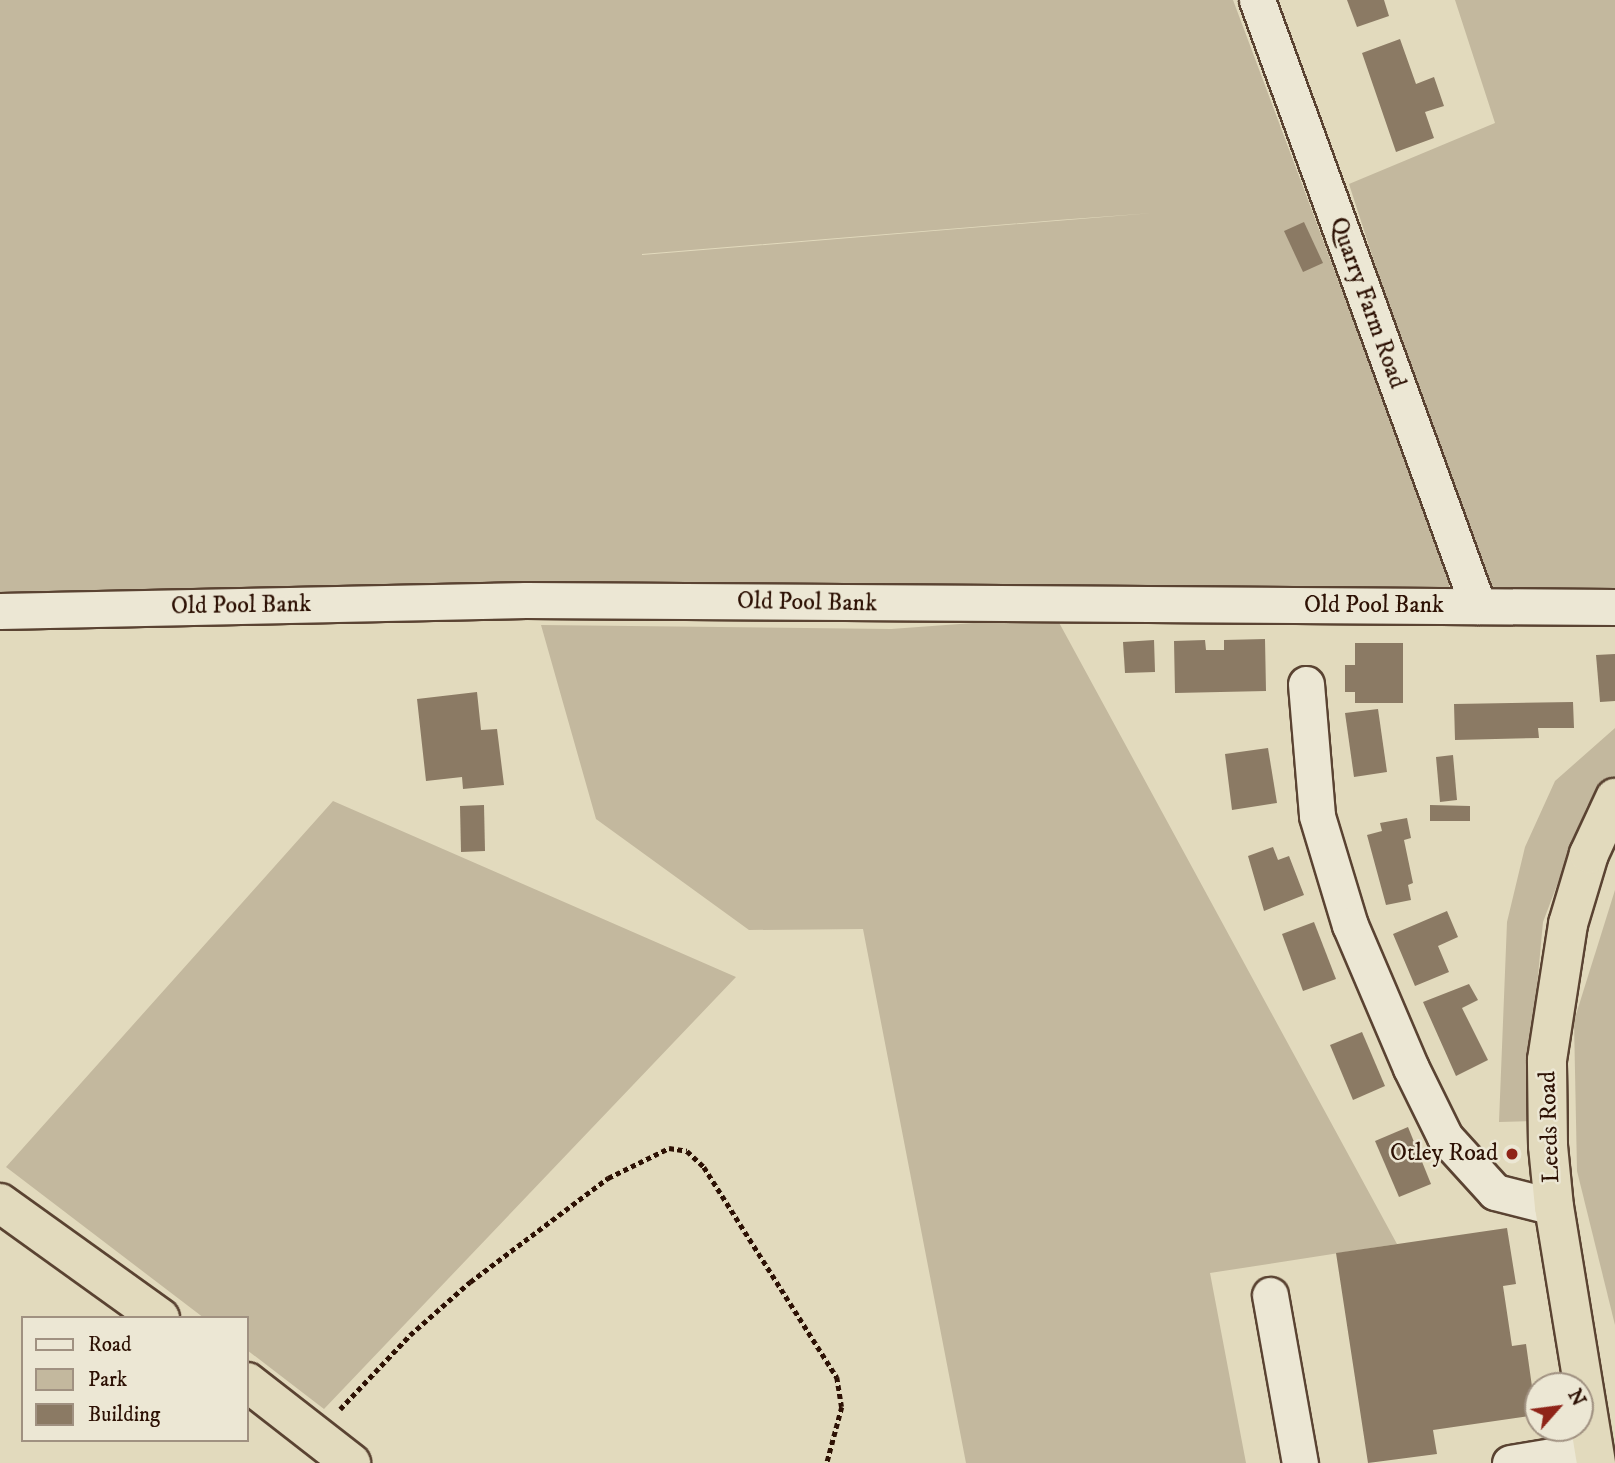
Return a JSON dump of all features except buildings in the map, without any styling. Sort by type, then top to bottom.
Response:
[{"type":"highway","name":"Leeds Road","points":[[1595,1456],[1554,1207],[1548,1146],[1547,1060],[1568,924],[1588,854],[1615,798]]},
{"type":"highway","points":[[0,1203],[157,1316]]},
{"type":"highway","points":[[248,1383],[351,1463]]},
{"type":"street","name":"Quarry Farm Road","points":[[1256,0],[1478,606]]},
{"type":"street","name":"Old Pool Bank","points":[[0,611],[526,600],[1615,607]]},
{"type":"street","points":[[1307,684],[1317,816],[1350,925],[1411,1068],[1446,1137],[1495,1192],[1554,1207]]},
{"type":"street","points":[[1270,1295],[1300,1463]]},
{"type":"street","points":[[1510,1463],[1595,1456]]},
{"type":"path","points":[[318,1437],[390,1354],[470,1282],[608,1178],[668,1148],[687,1151],[704,1167],[837,1377],[842,1407],[827,1463]]},
{"type":"green space","points":[[0,0],[1233,0],[1449,576],[1449,589],[0,592]],"holes":[[[1153,213],[642,255],[642,254]]]},
{"type":"green space","points":[[1455,0],[1615,0],[1615,594],[1479,586],[1349,184],[1495,123]]},
{"type":"green space","points":[[1056,617],[1397,1244],[1210,1273],[1246,1463],[966,1463],[863,929],[749,930],[596,819],[541,625],[891,629]]},
{"type":"green space","points":[[1615,728],[1615,776],[1587,806],[1543,922],[1529,1073],[1533,1121],[1499,1122],[1507,922],[1525,847],[1555,781]]},
{"type":"green space","points":[[333,801],[736,977],[324,1409],[248,1351],[248,1316],[201,1316],[6,1167]]},
{"type":"green space","points":[[1615,890],[1615,1325],[1577,1171],[1574,1021]]},
{"type":"place","name":"Otley Road","points":[[1512,1154]]}]
